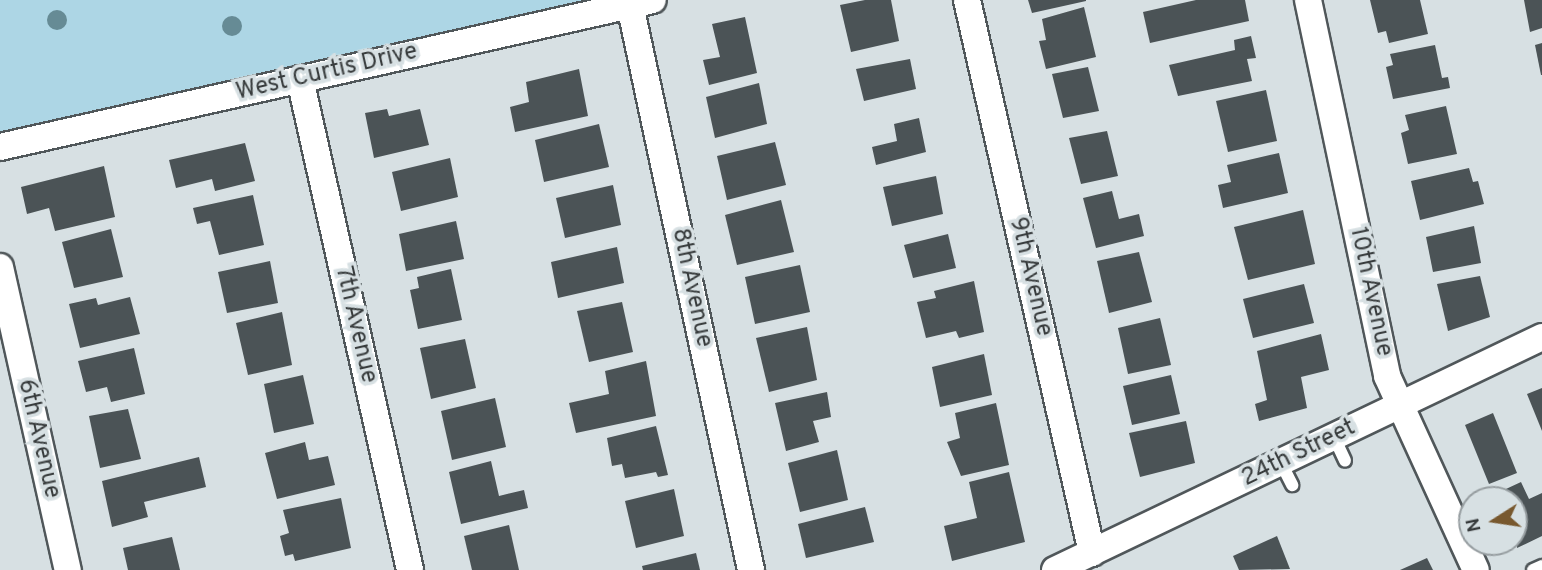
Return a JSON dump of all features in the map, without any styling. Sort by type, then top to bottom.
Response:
[{"type":"street","name":"9th Avenue","points":[[967,0],[1092,553]]},
{"type":"street","name":"10th Avenue","points":[[1308,0],[1387,376],[1476,570]]},
{"type":"street","name":"West Curtis Drive","points":[[0,147],[642,3]]},
{"type":"street","name":"8th Avenue","points":[[642,3],[751,570]]},
{"type":"street","name":"7th Avenue","points":[[300,79],[410,570]]},
{"type":"street","name":"6th Avenue","points":[[0,267],[68,570]]},
{"type":"street","name":"24th Street","points":[[1055,570],[1287,474],[1334,438],[1542,337]]},
{"type":"lane","points":[[1334,438],[1345,461]]},
{"type":"lane","points":[[1533,570],[1542,566]]},
{"type":"shaded area","points":[[0,0],[611,0],[0,138]]},
{"type":"building","points":[[865,0],[891,0],[899,41],[851,52],[840,5]]},
{"type":"building","points":[[1028,0],[1086,0],[1086,1],[1032,13]]},
{"type":"building","points":[[1196,0],[1245,0],[1249,21],[1150,43],[1143,12]]},
{"type":"building","points":[[1370,0],[1420,0],[1428,34],[1389,43],[1386,31],[1378,33]]},
{"type":"building","points":[[1524,0],[1542,0],[1542,28],[1530,32]]},
{"type":"building","points":[[1084,7],[1096,57],[1046,69],[1039,41],[1046,40],[1042,19]]},
{"type":"building","points":[[745,17],[757,73],[709,85],[703,60],[720,57],[712,24]]},
{"type":"building","points":[[1251,36],[1256,58],[1247,59],[1252,81],[1178,96],[1169,65],[1235,50],[1234,40]]},
{"type":"building","points":[[1542,43],[1542,75],[1541,75],[1535,45]]},
{"type":"building","points":[[1435,45],[1442,78],[1448,77],[1450,88],[1393,99],[1386,67],[1393,65],[1390,54]]},
{"type":"building","points":[[910,59],[916,89],[864,101],[856,69]]},
{"type":"building","points":[[1088,67],[1099,111],[1063,118],[1052,74]]},
{"type":"building","points":[[579,69],[588,116],[515,132],[510,107],[529,102],[526,82]]},
{"type":"building","points":[[759,83],[767,124],[715,138],[706,97]]},
{"type":"building","points":[[1266,90],[1277,141],[1228,152],[1216,101]]},
{"type":"building","points":[[1446,106],[1457,154],[1408,164],[1401,133],[1409,130],[1405,115]]},
{"type":"building","points":[[387,109],[389,116],[420,109],[429,145],[374,158],[365,113]]},
{"type":"building","points":[[919,118],[926,152],[876,165],[872,147],[897,141],[894,124]]},
{"type":"building","points":[[599,124],[609,167],[544,182],[535,140]]},
{"type":"building","points":[[1107,131],[1118,176],[1081,184],[1069,138]]},
{"type":"building","points":[[775,142],[786,185],[727,200],[717,156]]},
{"type":"building","points":[[245,143],[255,181],[215,191],[212,179],[176,188],[169,160]]},
{"type":"building","points":[[1279,153],[1288,193],[1223,208],[1218,185],[1231,182],[1227,165]]},
{"type":"building","points":[[450,158],[458,197],[401,211],[392,172]]},
{"type":"building","points":[[104,166],[115,217],[55,231],[49,208],[27,214],[21,187]]},
{"type":"building","points":[[1469,168],[1473,182],[1478,181],[1484,204],[1420,220],[1411,181]]},
{"type":"building","points":[[936,176],[943,214],[892,226],[883,187]]},
{"type":"building","points":[[613,185],[621,225],[565,238],[556,198]]},
{"type":"building","points":[[1112,191],[1119,219],[1139,214],[1144,236],[1096,248],[1083,198]]},
{"type":"building","points":[[253,195],[264,245],[219,255],[210,221],[197,224],[193,208]]},
{"type":"building","points":[[781,200],[794,252],[737,265],[725,215]]},
{"type":"building","points":[[1303,210],[1315,264],[1248,280],[1234,227]]},
{"type":"building","points":[[456,221],[464,259],[406,271],[399,234]]},
{"type":"building","points":[[1474,226],[1481,263],[1433,272],[1426,237]]},
{"type":"building","points":[[111,229],[123,277],[74,288],[62,242]]},
{"type":"building","points":[[948,234],[956,268],[913,278],[904,245]]},
{"type":"building","points":[[617,247],[624,283],[558,298],[551,262]]},
{"type":"building","points":[[1139,252],[1152,302],[1109,313],[1097,261]]},
{"type":"building","points":[[270,261],[278,303],[227,313],[218,272]]},
{"type":"building","points":[[800,265],[810,312],[755,324],[745,277]]},
{"type":"building","points":[[451,269],[462,320],[418,329],[410,290],[419,288],[417,277]]},
{"type":"building","points":[[1480,276],[1490,317],[1448,331],[1437,284]]},
{"type":"building","points":[[974,281],[984,332],[959,338],[956,331],[926,338],[917,302],[936,298],[934,291]]},
{"type":"building","points":[[1304,284],[1314,323],[1253,338],[1243,299]]},
{"type":"building","points":[[130,297],[140,334],[80,348],[69,304],[96,298],[98,305]]},
{"type":"building","points":[[622,302],[633,352],[589,362],[577,311]]},
{"type":"building","points":[[282,312],[292,365],[248,375],[236,323]]},
{"type":"building","points":[[1160,318],[1171,365],[1128,374],[1118,328]]},
{"type":"building","points":[[807,327],[817,380],[769,392],[756,338]]},
{"type":"building","points":[[1321,334],[1329,370],[1301,377],[1307,408],[1259,421],[1255,404],[1267,400],[1257,351]]},
{"type":"building","points":[[465,339],[476,388],[431,399],[420,348]]},
{"type":"building","points":[[134,348],[145,394],[111,402],[107,387],[86,392],[78,361]]},
{"type":"building","points":[[984,354],[992,395],[940,407],[932,367]]},
{"type":"building","points":[[646,361],[656,416],[576,433],[569,403],[609,394],[605,371]]},
{"type":"building","points":[[303,375],[314,424],[274,433],[264,384]]},
{"type":"building","points":[[1171,375],[1180,414],[1132,425],[1123,386]]},
{"type":"building","points":[[1542,388],[1542,431],[1527,394]]},
{"type":"building","points":[[827,392],[831,417],[813,421],[819,442],[786,451],[775,403]]},
{"type":"building","points":[[495,398],[506,447],[452,460],[441,411]]},
{"type":"building","points":[[996,403],[1009,465],[961,476],[947,442],[960,438],[955,413]]},
{"type":"building","points":[[128,409],[141,459],[100,468],[89,416]]},
{"type":"building","points":[[1493,413],[1517,473],[1489,484],[1465,425]]},
{"type":"building","points":[[1186,421],[1195,463],[1140,477],[1129,433]]},
{"type":"building","points":[[656,426],[668,475],[658,477],[656,472],[625,478],[622,464],[612,466],[607,438]]},
{"type":"building","points":[[305,442],[309,460],[328,456],[335,485],[277,499],[265,453]]},
{"type":"building","points":[[837,450],[848,500],[800,512],[788,463]]},
{"type":"building","points":[[199,457],[206,487],[144,502],[148,517],[112,527],[102,481]]},
{"type":"building","points":[[491,461],[499,496],[524,490],[528,508],[461,524],[449,472]]},
{"type":"building","points":[[1009,472],[1025,542],[952,561],[944,526],[977,518],[969,482]]},
{"type":"building","points":[[674,489],[684,536],[636,548],[625,501]]},
{"type":"building","points":[[1542,493],[1542,536],[1528,543],[1528,497],[1529,499]]},
{"type":"building","points":[[341,498],[351,548],[295,561],[293,554],[285,556],[280,536],[289,533],[283,510]]},
{"type":"building","points":[[865,507],[874,542],[806,558],[798,524]]},
{"type":"building","points":[[509,525],[519,570],[472,570],[464,536]]},
{"type":"building","points":[[1277,536],[1290,569],[1239,570],[1233,556]]},
{"type":"building","points":[[172,537],[180,570],[128,570],[123,548]]},
{"type":"building","points":[[696,553],[700,570],[643,570],[642,566]]},
{"type":"building","points":[[1427,558],[1433,570],[1400,570]]}]
